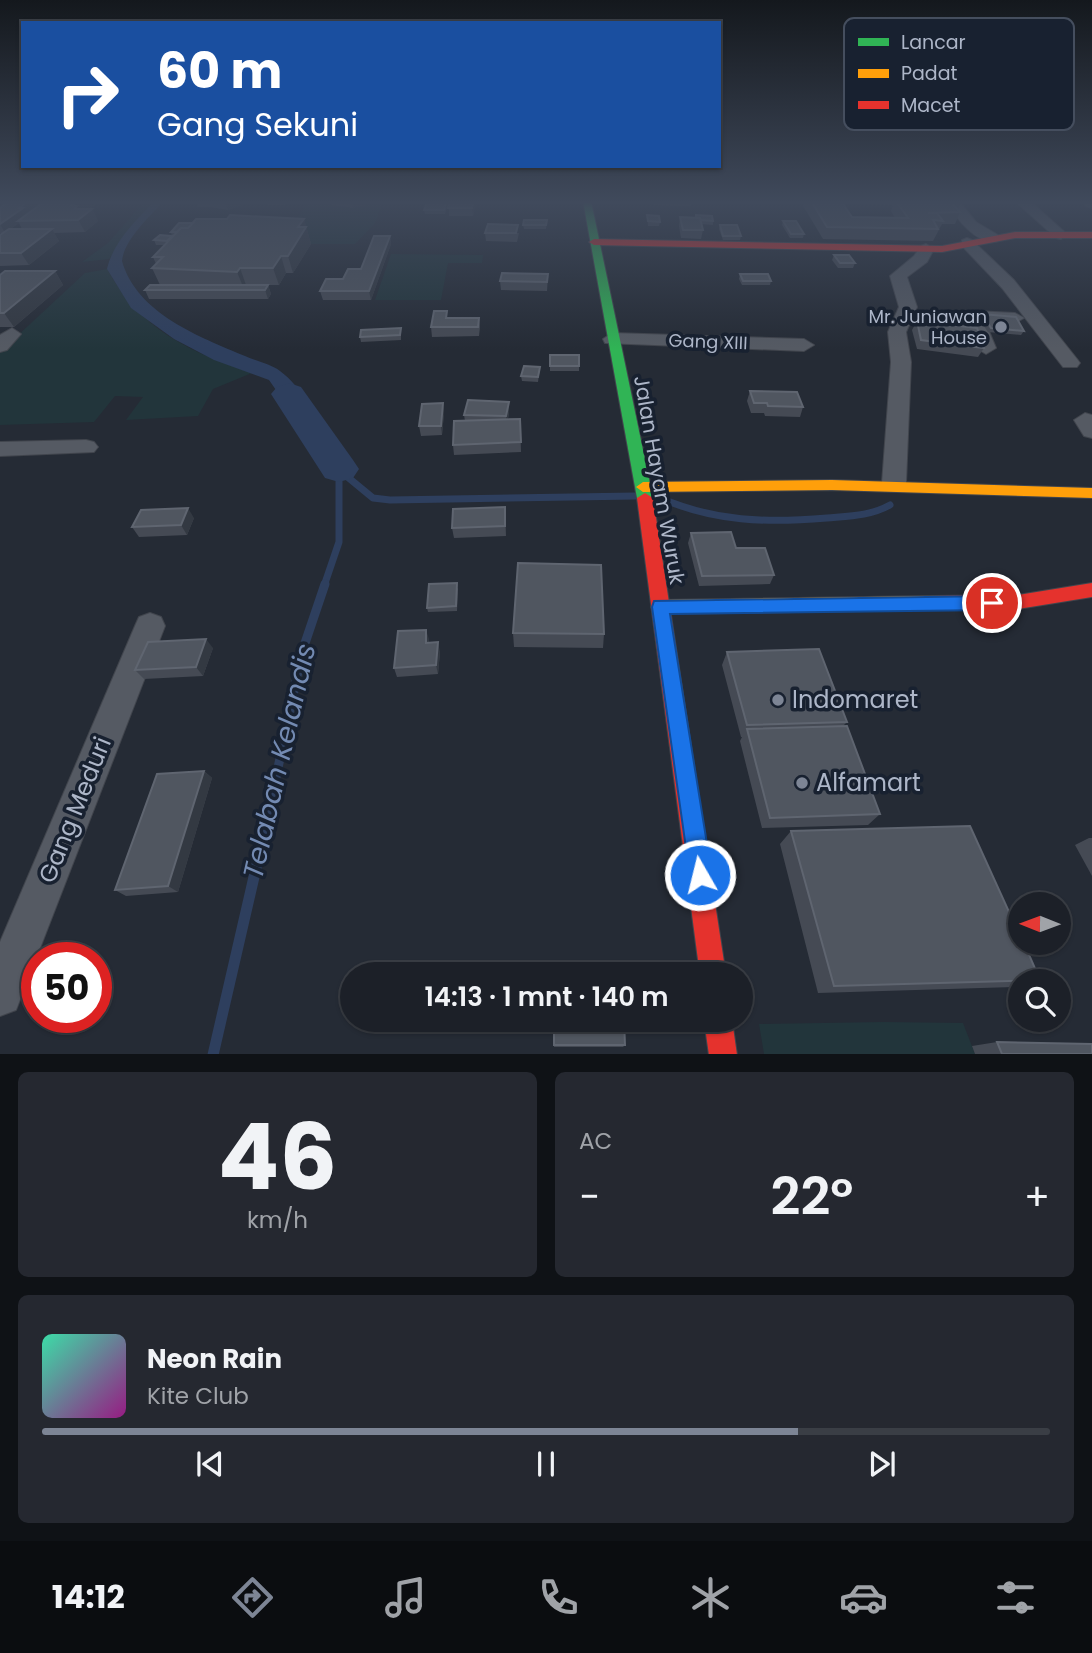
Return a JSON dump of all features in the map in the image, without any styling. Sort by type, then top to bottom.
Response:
[{"type":"street","name":"Jalan Hayam Wuruk","points":[[596,250],[648,514],[711,962]]},
{"type":"street","points":[[889,485],[901,362],[897,332],[908,307],[898,276],[932,250]]},
{"type":"street","points":[[974,250],[1008,284],[1070,363]]},
{"type":"street","points":[[986,348],[974,316],[1038,320]]},
{"type":"street","name":"Gang XIII","points":[[612,339],[804,345]]},
{"type":"street","points":[[0,449],[86,447]]},
{"type":"street","points":[[643,490],[889,485],[918,489],[1092,493]]},
{"type":"street","points":[[660,607],[1005,603],[1092,590]]},
{"type":"street","name":"Gang Meduri","points":[[0,994],[150,626]]},
{"type":"street","points":[[720,1032],[723,1054]]},
{"type":"shaded area","points":[[98,250],[115,250],[109,259],[82,262]]},
{"type":"shaded area","points":[[391,254],[483,255],[482,263],[448,263],[441,300],[375,300]]},
{"type":"shaded area","points":[[107,269],[134,308],[168,336],[187,347],[252,373],[213,389],[198,416],[126,420],[143,397],[115,396],[94,422],[0,425],[0,352],[85,273]]},
{"type":"shaded area","points":[[963,1023],[975,1054],[764,1054],[759,1024]]},
{"type":"water","points":[[114,250],[125,250],[122,261],[130,280],[141,296],[172,321],[190,332],[280,371],[302,394],[332,438],[315,446],[269,380],[214,360],[174,339],[131,308],[107,269]]},
{"type":"building","points":[[0,250],[25,250],[21,253],[0,253]]},
{"type":"building","points":[[160,250],[292,250],[288,256],[281,256],[273,268],[240,268],[237,272],[152,268],[163,257],[153,257]]},
{"type":"building","points":[[368,250],[385,250],[369,291],[320,291],[326,279],[343,279],[348,269],[361,269]]},
{"type":"building","points":[[834,255],[849,255],[855,263],[840,263]]},
{"type":"building","points":[[5,271],[55,271],[4,313],[0,313],[0,275]]},
{"type":"building","points":[[502,273],[548,274],[547,282],[500,281]]},
{"type":"building","points":[[740,274],[768,274],[771,281],[743,281]]},
{"type":"building","points":[[150,285],[268,285],[265,290],[145,290]]},
{"type":"building","points":[[434,311],[447,311],[446,318],[479,318],[478,327],[431,327]]},
{"type":"building","points":[[982,314],[1016,317],[1024,331],[991,328]]},
{"type":"building","points":[[917,321],[977,328],[984,348],[921,340]]},
{"type":"building","points":[[401,328],[400,335],[360,337],[361,330]]},
{"type":"building","points":[[550,355],[579,355],[579,366],[550,366]]},
{"type":"building","points":[[524,366],[540,367],[538,377],[521,376]]},
{"type":"building","points":[[750,391],[797,392],[803,407],[754,403]]},
{"type":"building","points":[[468,400],[509,402],[506,416],[464,415]]},
{"type":"building","points":[[443,403],[441,426],[419,426],[422,404]]},
{"type":"building","points":[[520,419],[521,442],[453,445],[454,421]]},
{"type":"building","points":[[505,507],[505,526],[452,528],[453,509]]},
{"type":"building","points":[[188,508],[181,525],[132,527],[141,510]]},
{"type":"building","points":[[731,532],[736,548],[765,548],[774,575],[702,576],[691,533]]},
{"type":"building","points":[[518,563],[601,565],[604,634],[513,633]]},
{"type":"building","points":[[457,583],[456,606],[427,608],[429,584]]},
{"type":"building","points":[[426,630],[426,643],[438,642],[436,665],[394,668],[398,631]]},
{"type":"building","points":[[206,639],[196,667],[135,670],[148,642]]},
{"type":"building","name":"Indomaret","points":[[819,649],[847,722],[747,725],[727,652]]},
{"type":"building","name":"Alfamart","points":[[847,726],[880,814],[770,818],[747,729]]},
{"type":"building","points":[[204,771],[168,886],[115,890],[157,774]]},
{"type":"building","points":[[970,826],[1008,910],[1008,956],[1030,956],[1035,969],[1008,969],[1008,981],[834,986],[791,831]]},
{"type":"building","points":[[554,1032],[624,1032],[625,1045],[554,1045]]},
{"type":"building","points":[[997,1042],[1092,1044],[1092,1054],[1002,1054]]},
{"type":"waterway","points":[[289,394],[339,469]]},
{"type":"waterway","name":"Telabah Kelandis","points":[[324,586],[339,542],[339,470]]},
{"type":"waterway","points":[[339,470],[373,498],[390,500],[635,496]]},
{"type":"waterway","points":[[658,497],[700,512],[762,520],[852,516],[890,505]]},
{"type":"waterway","name":"Telabah Kelandis","points":[[273,792],[302,652],[325,584]]},
{"type":"waterway","name":"Telabah Kelandis","points":[[213,1054],[274,790]]},
{"type":"traffic: fast","points":[[597,250],[645,498]]},
{"type":"traffic: slow","points":[[643,487],[832,485],[1092,493]]},
{"type":"traffic: slow","points":[[660,607],[933,603]]},
{"type":"traffic: jam","points":[[645,498],[711,962]]},
{"type":"traffic: jam","points":[[933,603],[1018,602],[1092,590]]},
{"type":"traffic: jam","points":[[720,1032],[723,1054]]},
{"type":"place","name":"Mr. Juniawan House","points":[[1001,327]]},
{"type":"place","name":"Indomaret","points":[[778,700]]},
{"type":"place","name":"Alfamart","points":[[802,783]]},
{"type":"route","points":[[700,875],[660,607],[992,603]]}]
